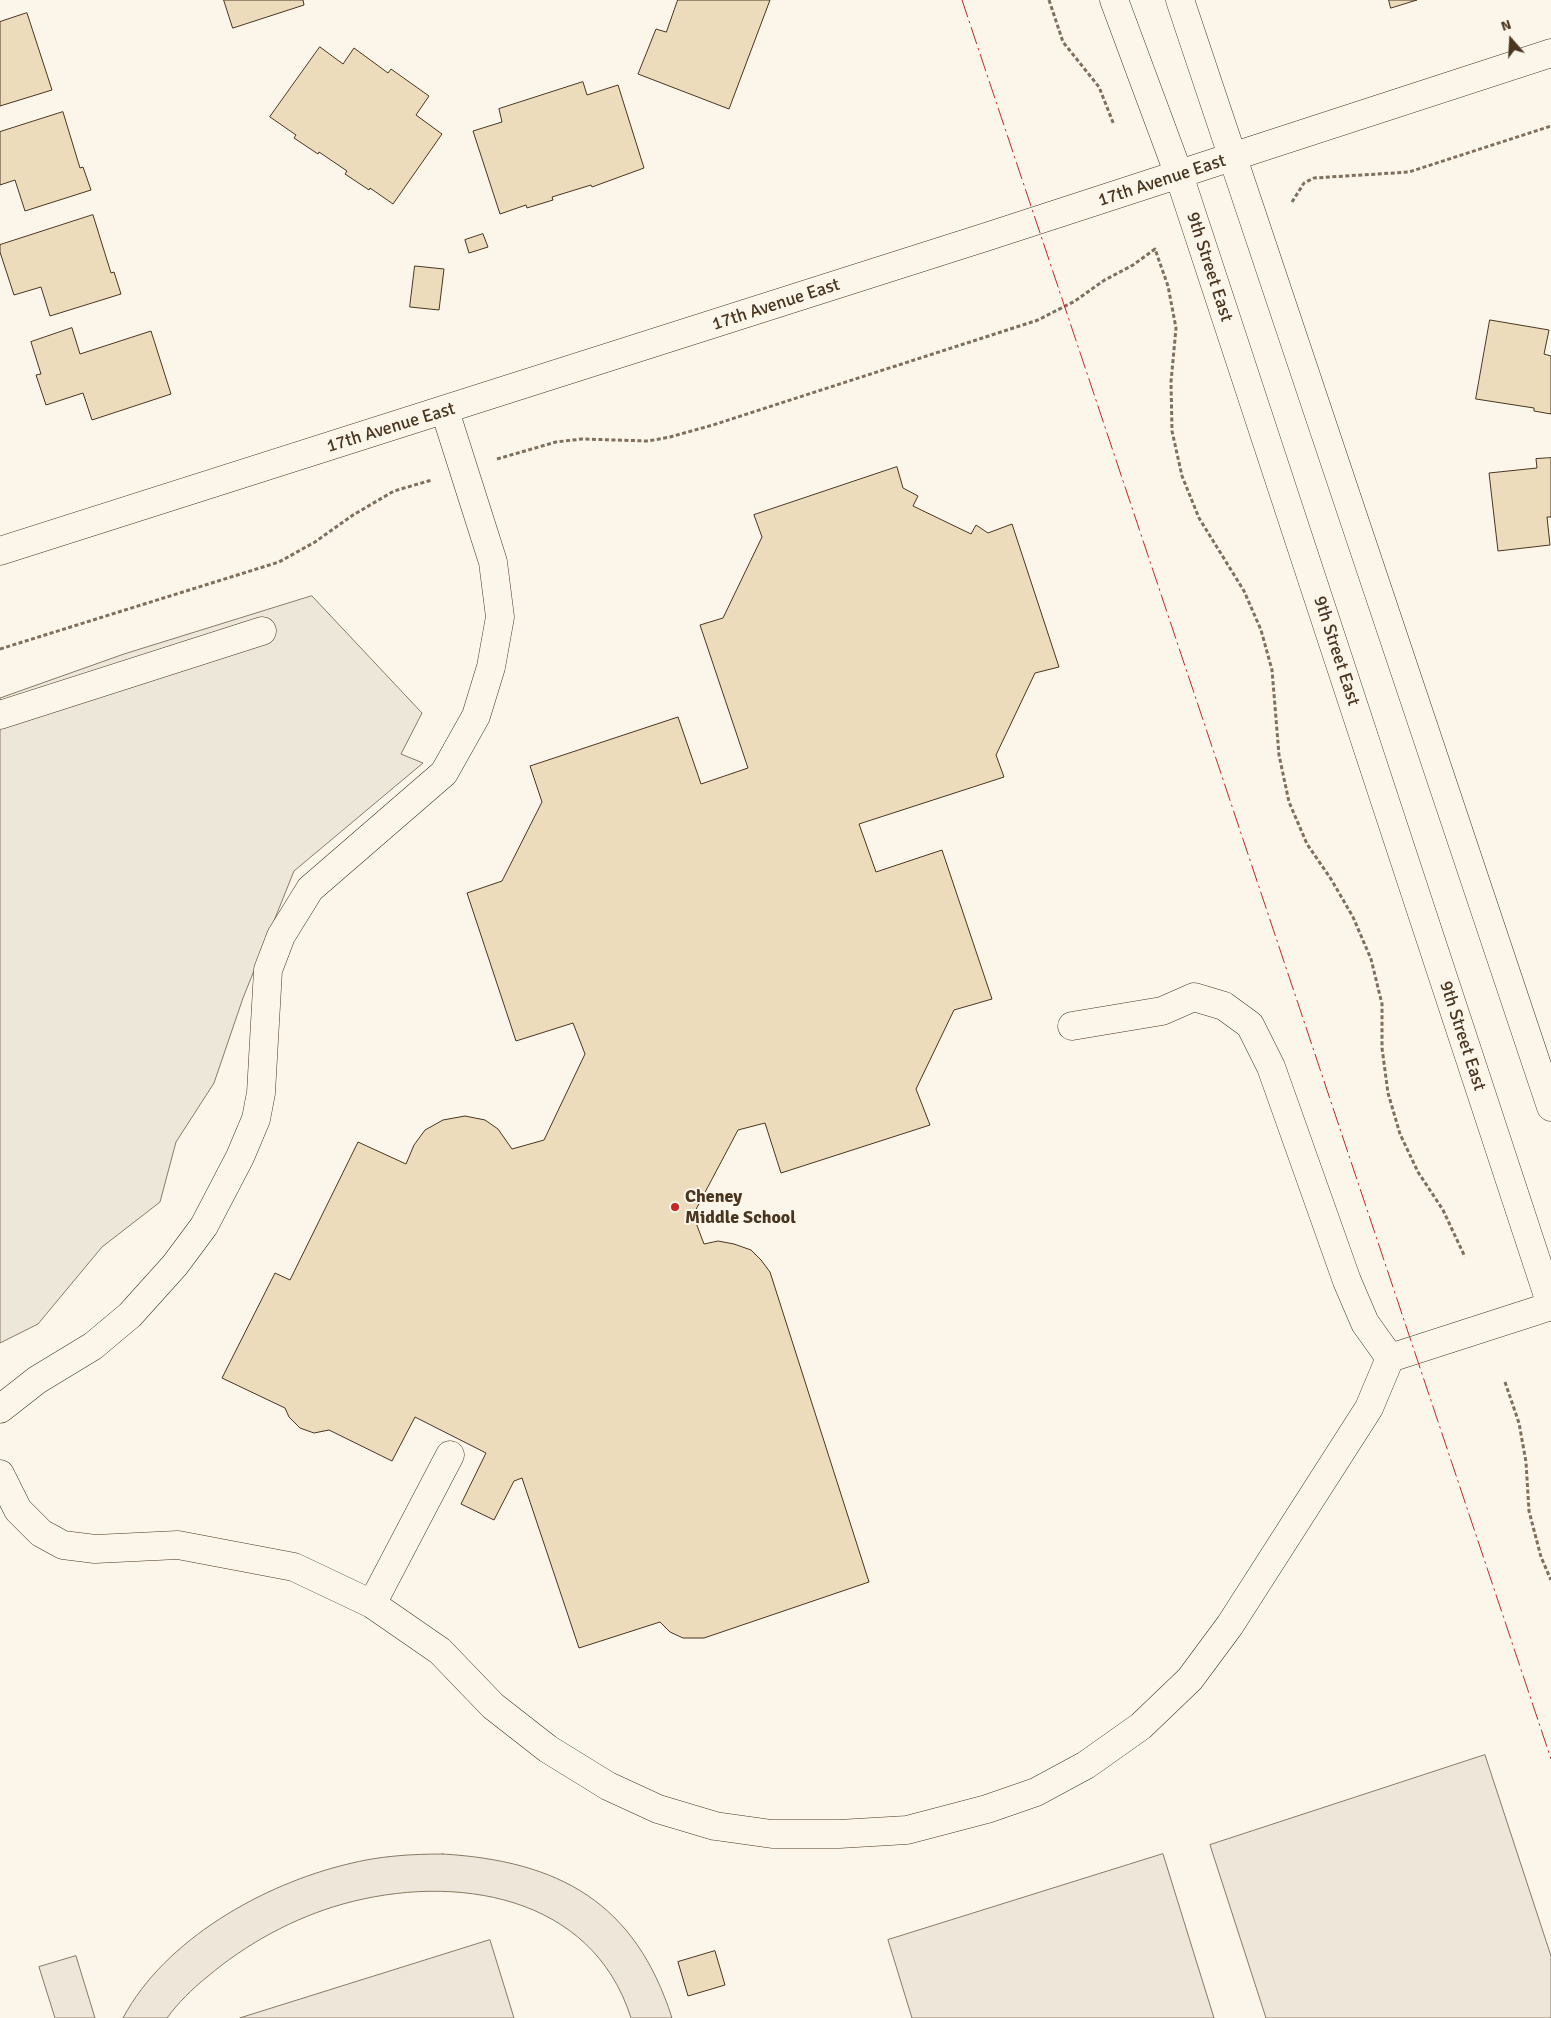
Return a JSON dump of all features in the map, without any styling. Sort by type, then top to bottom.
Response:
[{"type":"main road","name":"9th Street East","points":[[1114,0],[1179,175],[1551,1306]]},
{"type":"main road","points":[[1180,0],[1551,1107]]},
{"type":"main road","name":"17th Avenue East","points":[[0,550],[445,411],[1551,54]]},
{"type":"main road","points":[[0,1409],[37,1380],[93,1346],[130,1315],[175,1265],[204,1226],[240,1158],[256,1119],[261,1093],[268,970],[281,936],[310,889],[444,773],[476,716],[491,667],[500,617],[493,562],[445,411]]},
{"type":"main road","points":[[0,715],[262,632]]},
{"type":"main road","points":[[1072,1026],[1162,1011],[1194,997],[1224,1006],[1250,1025],[1271,1066],[1347,1281],[1365,1324],[1390,1358]]},
{"type":"main road","points":[[0,1474],[18,1510],[40,1533],[63,1545],[95,1549],[178,1545],[294,1567],[372,1604],[440,1651],[492,1706],[548,1748],[608,1786],[658,1808],[715,1826],[772,1834],[839,1834],[907,1830],[987,1809],[1036,1792],[1086,1765],[1141,1726],[1190,1679],[1230,1626],[1369,1408],[1390,1358],[1551,1306]]},
{"type":"main road","points":[[372,1604],[450,1455]]},
{"type":"path","points":[[1049,0],[1063,42],[1099,87],[1114,125]]},
{"type":"path","points":[[1292,202],[1304,183],[1314,178],[1409,172],[1551,126]]},
{"type":"path","points":[[492,460],[556,442],[582,439],[648,441],[670,438],[722,422],[1038,320],[1075,301],[1103,281],[1133,265],[1155,249],[1168,286],[1176,328],[1171,382],[1172,431],[1182,476],[1199,518],[1244,591],[1262,630],[1272,670],[1279,755],[1289,802],[1307,844],[1331,879],[1353,917],[1371,959],[1382,1004],[1382,1048],[1388,1093],[1400,1134],[1418,1172],[1443,1210],[1465,1257]]},
{"type":"path","points":[[0,649],[279,562],[315,542],[353,515],[394,492],[434,479]]},
{"type":"path","points":[[1505,1382],[1519,1423],[1526,1462],[1529,1512],[1541,1558],[1551,1580]]},
{"type":"shaded area","points":[[312,596],[422,713],[401,754],[423,763],[294,871],[243,998],[214,1083],[176,1142],[160,1202],[102,1247],[38,1324],[0,1343],[0,698],[124,654]]},
{"type":"shaded area","points":[[1485,1755],[1551,1956],[1551,2018],[1266,2018],[1210,1845]]},
{"type":"shaded area","points":[[443,1854],[485,1858],[523,1866],[557,1878],[587,1895],[614,1917],[637,1944],[656,1978],[672,2018],[631,2018],[612,1976],[585,1944],[552,1919],[514,1903],[473,1894],[429,1891],[386,1895],[343,1904],[306,1917],[271,1933],[222,1965],[191,1991],[167,2018],[123,2018],[141,1990],[164,1963],[190,1940],[220,1919],[251,1901],[283,1885],[348,1864],[395,1856]]},
{"type":"shaded area","points":[[1163,1854],[1214,2018],[912,2018],[888,1940]]},
{"type":"shaded area","points":[[490,1940],[514,2018],[240,2018]]},
{"type":"shaded area","points":[[76,1956],[95,2018],[55,2018],[39,1967]]},
{"type":"building","points":[[224,0],[303,0],[304,5],[233,28]]},
{"type":"building","points":[[678,0],[770,0],[729,109],[638,74],[656,29],[666,32]]},
{"type":"building","points":[[1389,0],[1417,0],[1391,8]]},
{"type":"building","points":[[27,13],[52,90],[0,106],[0,22]]},
{"type":"building","points":[[320,47],[343,64],[354,48],[388,73],[391,69],[429,96],[416,115],[442,134],[393,204],[345,174],[347,171],[319,152],[318,154],[294,138],[296,135],[270,117]]},
{"type":"building","points":[[583,82],[587,95],[618,85],[644,168],[592,187],[591,185],[552,197],[553,200],[527,208],[526,205],[500,214],[473,131],[502,122],[499,109]]},
{"type":"building","points":[[63,112],[80,168],[83,167],[91,190],[25,211],[15,180],[0,185],[0,132]]},
{"type":"building","points":[[93,215],[111,273],[114,272],[121,294],[50,316],[41,287],[14,295],[0,252],[0,245]]},
{"type":"building","points":[[483,234],[488,247],[469,253],[465,240]]},
{"type":"building","points":[[415,266],[444,269],[439,310],[410,307]]},
{"type":"building","points":[[1490,320],[1549,330],[1544,354],[1551,356],[1551,414],[1534,411],[1534,408],[1476,399]]},
{"type":"building","points":[[72,328],[80,354],[151,331],[171,394],[92,420],[83,393],[46,405],[36,375],[41,374],[31,342]]},
{"type":"building","points":[[1551,458],[1551,517],[1547,517],[1550,545],[1498,551],[1489,473],[1537,468],[1536,459]]},
{"type":"building","points":[[897,467],[903,488],[918,496],[913,506],[971,534],[976,525],[988,533],[1012,524],[1059,667],[1035,673],[996,755],[1004,777],[859,824],[876,872],[942,850],[992,999],[954,1010],[916,1089],[930,1125],[781,1173],[765,1123],[738,1130],[693,1215],[704,1244],[718,1241],[751,1250],[770,1272],[869,1582],[704,1638],[683,1638],[670,1632],[660,1622],[579,1648],[522,1478],[514,1481],[494,1520],[461,1504],[486,1453],[415,1417],[392,1461],[329,1430],[314,1433],[300,1428],[289,1417],[285,1408],[222,1378],[275,1273],[290,1280],[358,1142],[406,1164],[414,1145],[425,1130],[443,1120],[465,1116],[485,1120],[498,1129],[512,1149],[544,1140],[585,1054],[573,1023],[516,1041],[467,893],[502,881],[542,802],[530,766],[678,717],[701,784],[748,768],[700,625],[723,618],[762,537],[754,515]]},
{"type":"building","points":[[715,1951],[725,1985],[688,1996],[678,1962]]},
{"type":"power","points":[[962,0],[1551,1759]]},
{"type":"place","name":"Cheney Middle School","points":[[675,1207]]}]
